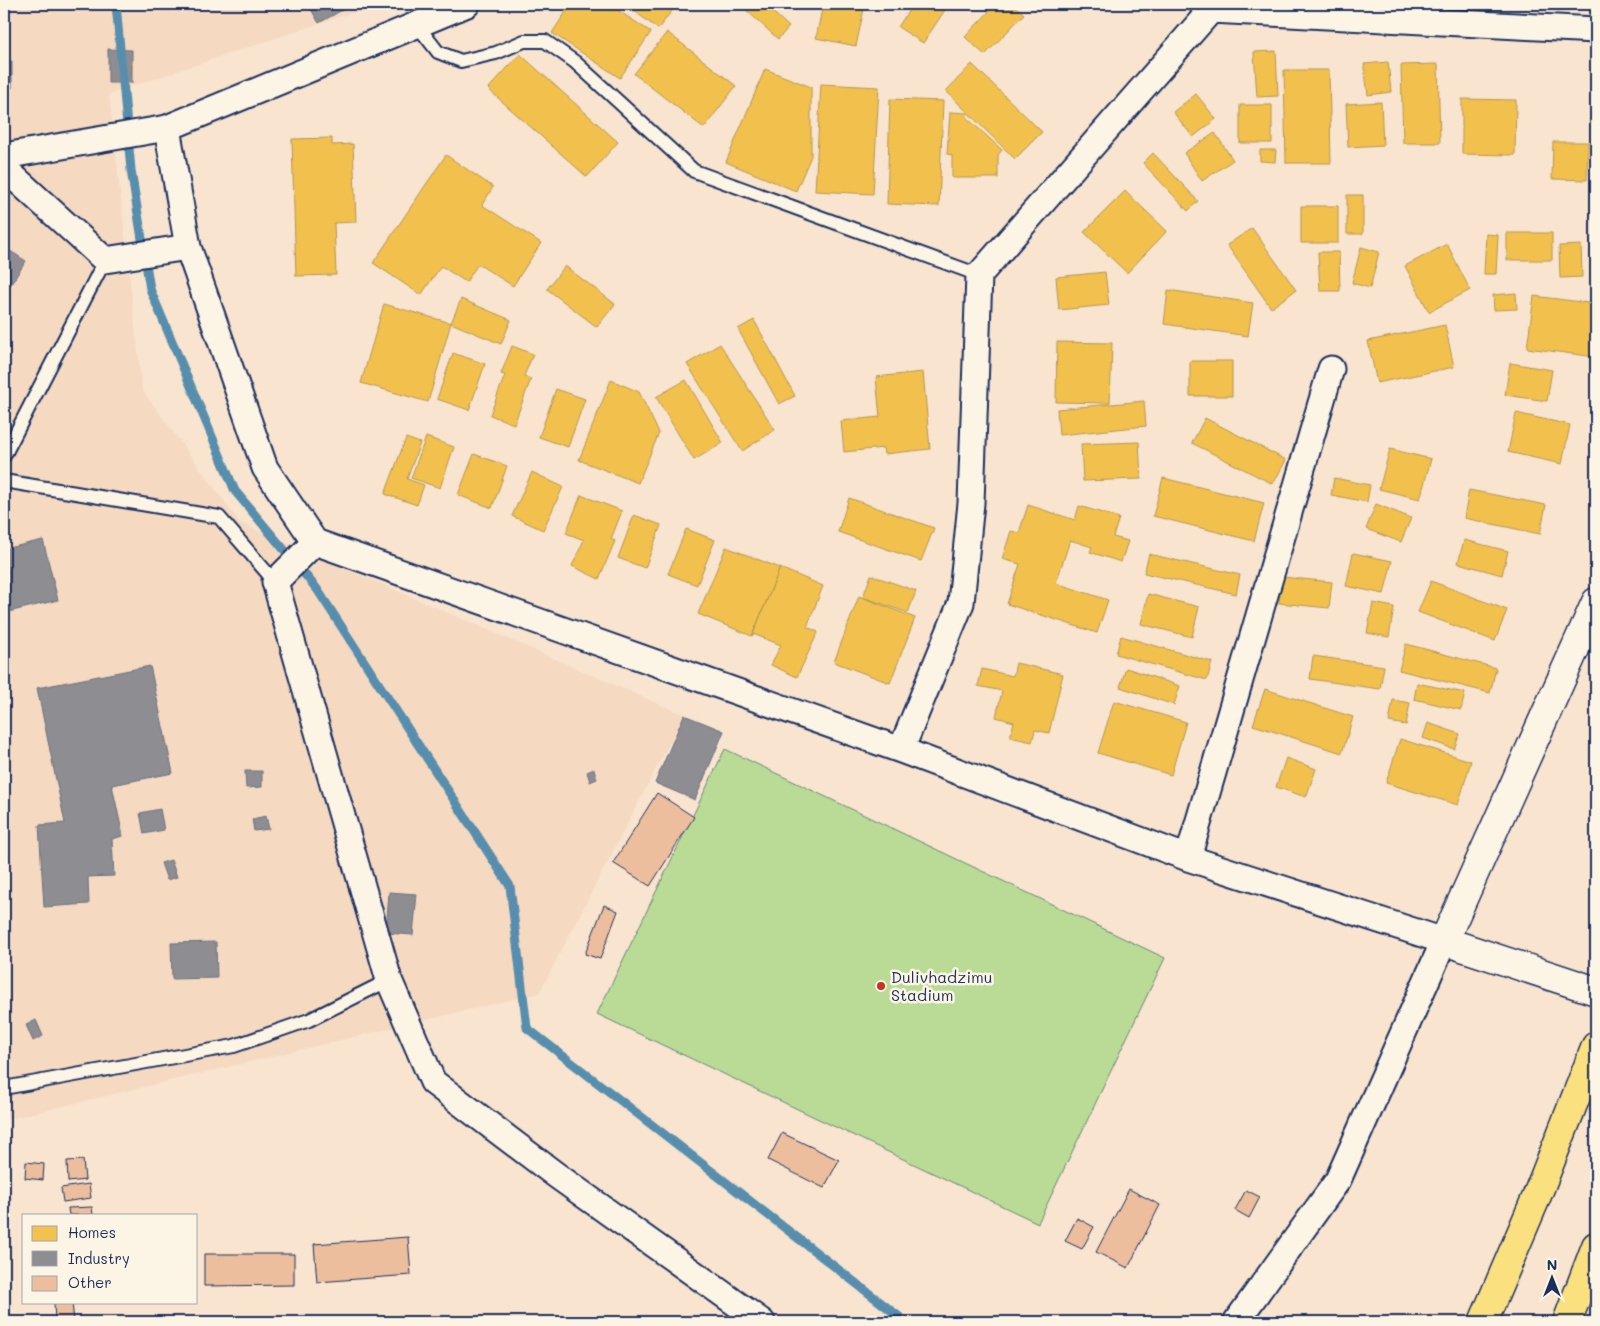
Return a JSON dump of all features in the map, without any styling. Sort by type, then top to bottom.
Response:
[{"type":"highway","points":[[1483,1322],[1536,1198],[1596,1046]]},
{"type":"highway","points":[[1567,1322],[1596,1246]]},
{"type":"street","points":[[4,156],[156,130],[467,4]]},
{"type":"street","points":[[901,750],[961,603],[971,503],[979,275],[1206,7],[1596,30]]},
{"type":"street","points":[[156,130],[188,247],[265,468],[295,562],[390,980],[433,1082],[556,1175],[762,1322]]},
{"type":"street","points":[[4,168],[105,260],[188,247]]},
{"type":"street","points":[[1188,858],[1331,369]]},
{"type":"street","points":[[295,562],[901,750],[1188,858],[1596,991]]},
{"type":"street","points":[[1236,1322],[1338,1180],[1596,602]]},
{"type":"lane","points":[[417,24],[438,52],[460,61],[496,53],[524,41],[545,41],[575,62],[694,171],[979,275]]},
{"type":"lane","points":[[4,456],[105,260]]},
{"type":"lane","points":[[4,481],[219,517],[295,562]]},
{"type":"lane","points":[[4,1088],[234,1046],[309,1020],[390,980]]},
{"type":"shaded area","points":[[4,4],[377,4],[109,94],[142,390],[240,523],[684,715],[539,993],[4,1120]]},
{"type":"green space","name":"Dulivhadzimu Stadium","points":[[725,749],[1165,958],[1038,1223],[597,1014]]},
{"type":"building: Homes","points":[[571,4],[608,4],[651,32],[620,78],[552,33]]},
{"type":"building: Homes","points":[[625,4],[677,4],[658,29]]},
{"type":"building: Homes","points":[[749,4],[764,4],[789,27],[778,39],[745,9]]},
{"type":"building: Homes","points":[[823,4],[865,4],[856,46],[816,38]]},
{"type":"building: Homes","points":[[913,4],[949,4],[923,43],[898,27]]},
{"type":"building: Homes","points":[[996,4],[1012,4],[1024,14],[985,55],[965,37]]},
{"type":"building: Homes","points":[[667,32],[736,86],[704,128],[634,74]]},
{"type":"building: Homes","points":[[1276,51],[1278,96],[1257,97],[1254,52]]},
{"type":"building: Homes","points":[[520,54],[618,142],[587,177],[488,89]]},
{"type":"building: Homes","points":[[1388,62],[1391,92],[1368,95],[1364,64]]},
{"type":"building: Homes","points":[[972,64],[1042,132],[1015,159],[946,91]]},
{"type":"building: Homes","points":[[1438,64],[1440,143],[1403,143],[1401,65]]},
{"type":"building: Homes","points":[[765,69],[811,87],[811,156],[796,191],[726,162]]},
{"type":"building: Homes","points":[[1284,70],[1329,70],[1331,163],[1286,163]]},
{"type":"building: Homes","points":[[821,84],[879,87],[873,194],[815,191]]},
{"type":"building: Homes","points":[[1196,94],[1216,119],[1193,137],[1173,112]]},
{"type":"building: Homes","points":[[890,99],[943,101],[939,206],[887,204]]},
{"type":"building: Homes","points":[[1462,99],[1516,100],[1515,155],[1462,154]]},
{"type":"building: Homes","points":[[1381,102],[1383,145],[1348,147],[1346,104]]},
{"type":"building: Homes","points":[[1240,105],[1272,105],[1272,143],[1240,143]]},
{"type":"building: Homes","points":[[950,112],[967,113],[967,118],[1002,150],[998,155],[998,178],[952,178],[952,155],[947,154]]},
{"type":"building: Homes","points":[[1215,133],[1233,160],[1202,181],[1184,153]]},
{"type":"building: Homes","points":[[332,138],[332,145],[353,144],[356,222],[334,223],[336,275],[296,276],[292,139]]},
{"type":"building: Homes","points":[[1553,142],[1588,142],[1587,180],[1552,179]]},
{"type":"building: Homes","points":[[1260,150],[1276,150],[1275,162],[1260,161]]},
{"type":"building: Homes","points":[[1153,153],[1198,201],[1188,211],[1143,163]]},
{"type":"building: Homes","points":[[446,155],[493,187],[482,205],[541,243],[513,286],[478,264],[466,282],[441,266],[421,295],[373,263]]},
{"type":"building: Homes","points":[[1125,191],[1167,231],[1127,273],[1084,232]]},
{"type":"building: Homes","points":[[1347,195],[1363,195],[1363,234],[1347,234]]},
{"type":"building: Homes","points":[[1301,206],[1338,206],[1338,243],[1301,243]]},
{"type":"building: Homes","points":[[1252,228],[1296,290],[1271,308],[1227,245]]},
{"type":"building: Homes","points":[[1507,233],[1552,233],[1552,260],[1507,260]]},
{"type":"building: Homes","points":[[1486,234],[1498,235],[1496,274],[1484,274]]},
{"type":"building: Homes","points":[[1447,244],[1470,290],[1429,312],[1405,266]]},
{"type":"building: Homes","points":[[1581,245],[1582,277],[1560,278],[1559,246]]},
{"type":"building: Homes","points":[[1361,247],[1379,252],[1370,288],[1352,283]]},
{"type":"building: Homes","points":[[1318,252],[1339,252],[1340,291],[1320,291]]},
{"type":"building: Homes","points":[[565,266],[615,304],[597,327],[547,289]]},
{"type":"building: Homes","points":[[1105,272],[1109,305],[1059,310],[1056,277]]},
{"type":"building: Homes","points":[[1168,290],[1253,303],[1248,336],[1164,324]]},
{"type":"building: Homes","points":[[1516,293],[1517,309],[1494,310],[1493,295]]},
{"type":"building: Homes","points":[[1534,296],[1596,304],[1596,357],[1527,348]]},
{"type":"building: Homes","points":[[461,299],[511,320],[501,344],[451,323]]},
{"type":"building: Homes","points":[[384,304],[451,323],[428,402],[361,383]]},
{"type":"building: Homes","points":[[754,320],[795,396],[779,404],[738,329]]},
{"type":"building: Homes","points":[[1445,325],[1454,367],[1377,383],[1368,341]]},
{"type":"building: Homes","points":[[1057,342],[1112,343],[1110,403],[1056,402]]},
{"type":"building: Homes","points":[[720,344],[775,430],[742,451],[687,364]]},
{"type":"building: Homes","points":[[512,346],[533,354],[524,376],[531,379],[514,424],[490,415],[505,375],[501,374]]},
{"type":"building: Homes","points":[[453,353],[485,364],[469,410],[437,399]]},
{"type":"building: Homes","points":[[1190,361],[1232,361],[1232,396],[1190,396]]},
{"type":"building: Homes","points":[[1510,363],[1552,370],[1547,401],[1505,395]]},
{"type":"building: Homes","points":[[923,372],[930,449],[884,454],[883,448],[844,452],[841,421],[880,417],[876,377]]},
{"type":"building: Homes","points":[[611,380],[639,392],[659,433],[638,483],[579,460]]},
{"type":"building: Homes","points":[[686,380],[723,443],[694,460],[656,397]]},
{"type":"building: Homes","points":[[556,389],[585,399],[568,447],[539,437]]},
{"type":"building: Homes","points":[[1144,401],[1146,426],[1059,435],[1057,409]]},
{"type":"building: Homes","points":[[1516,413],[1570,425],[1562,464],[1508,452]]},
{"type":"building: Homes","points":[[1205,418],[1286,460],[1273,484],[1192,443]]},
{"type":"building: Homes","points":[[426,437],[454,447],[440,488],[411,478]]},
{"type":"building: Homes","points":[[406,438],[420,443],[407,479],[424,485],[417,505],[385,494]]},
{"type":"building: Homes","points":[[1139,442],[1141,479],[1083,481],[1081,444]]},
{"type":"building: Homes","points":[[1390,449],[1431,459],[1420,499],[1379,489]]},
{"type":"building: Homes","points":[[474,454],[507,466],[492,508],[458,495]]},
{"type":"building: Homes","points":[[532,472],[563,487],[543,530],[512,516]]},
{"type":"building: Homes","points":[[1163,478],[1264,503],[1254,541],[1153,516]]},
{"type":"building: Homes","points":[[1334,478],[1370,485],[1367,502],[1331,495]]},
{"type":"building: Homes","points":[[1469,490],[1546,505],[1540,534],[1464,518]]},
{"type":"building: Homes","points":[[581,495],[622,511],[611,539],[615,541],[599,579],[572,566],[584,540],[566,533]]},
{"type":"building: Homes","points":[[849,498],[934,528],[921,561],[838,532]]},
{"type":"building: Homes","points":[[1376,504],[1411,518],[1401,542],[1366,529]]},
{"type":"building: Homes","points":[[1028,505],[1075,520],[1079,506],[1119,518],[1113,537],[1128,541],[1121,562],[1090,552],[1092,547],[1070,540],[1056,583],[1108,600],[1097,633],[1007,604],[1020,564],[1002,559],[1011,531],[1019,533]]},
{"type":"building: Homes","points":[[634,515],[661,525],[645,568],[618,558]]},
{"type":"building: Homes","points":[[686,529],[715,540],[697,585],[668,574]]},
{"type":"building: Homes","points":[[1464,540],[1508,551],[1502,575],[1458,563]]},
{"type":"building: Homes","points":[[726,547],[780,568],[752,636],[698,614]]},
{"type":"building: Homes","points":[[1353,553],[1392,561],[1384,594],[1346,586]]},
{"type":"building: Homes","points":[[1149,554],[1240,575],[1236,594],[1144,573]]},
{"type":"building: Homes","points":[[780,568],[823,586],[807,627],[818,632],[797,677],[771,665],[781,645],[753,634]]},
{"type":"building: Homes","points":[[871,575],[916,591],[908,613],[863,597]]},
{"type":"building: Homes","points":[[1282,577],[1332,582],[1329,608],[1279,603]]},
{"type":"building: Homes","points":[[1431,581],[1507,610],[1495,641],[1418,612]]},
{"type":"building: Homes","points":[[1148,594],[1199,607],[1192,637],[1141,624]]},
{"type":"building: Homes","points":[[859,596],[915,618],[890,683],[834,662]]},
{"type":"building: Homes","points":[[1373,603],[1394,607],[1389,637],[1367,633]]},
{"type":"building: Homes","points":[[1121,636],[1212,662],[1207,680],[1116,654]]},
{"type":"building: Homes","points":[[1406,644],[1496,668],[1490,693],[1399,670]]},
{"type":"building: Homes","points":[[1313,656],[1384,666],[1380,689],[1310,679]]},
{"type":"building: Homes","points":[[1016,663],[1063,674],[1049,733],[1035,730],[1032,742],[1010,737],[1014,722],[996,717],[1002,691],[978,686],[982,669],[1013,676]]},
{"type":"building: Homes","points":[[1126,668],[1180,686],[1174,705],[1120,687]]},
{"type":"building: Homes","points":[[1417,683],[1465,693],[1461,710],[1414,699]]},
{"type":"building: Homes","points":[[1265,689],[1353,717],[1342,753],[1253,725]]},
{"type":"building: Homes","points":[[1393,700],[1410,703],[1406,725],[1389,722]]},
{"type":"building: Homes","points":[[1114,701],[1186,722],[1171,775],[1098,753]]},
{"type":"building: Homes","points":[[1428,723],[1460,734],[1454,749],[1423,738]]},
{"type":"building: Homes","points":[[1400,739],[1471,761],[1458,805],[1386,783]]},
{"type":"building: Homes","points":[[1286,758],[1316,769],[1306,797],[1276,787]]},
{"type":"building: Industry","points":[[308,4],[353,4],[319,23]]},
{"type":"building: Industry","points":[[108,49],[132,50],[132,83],[108,83]]},
{"type":"building: Industry","points":[[4,61],[12,61],[12,88],[4,88]]},
{"type":"building: Industry","points":[[4,247],[26,261],[4,295]]},
{"type":"building: Industry","points":[[43,540],[58,600],[4,613],[4,549]]},
{"type":"building: Industry","points":[[150,666],[173,773],[112,785],[123,836],[112,839],[114,876],[88,877],[89,904],[44,907],[39,825],[65,823],[37,688]]},
{"type":"building: Industry","points":[[684,715],[724,731],[695,800],[655,783]]},
{"type":"building: Industry","points":[[594,769],[597,779],[590,782],[587,772]]},
{"type":"building: Industry","points":[[245,771],[262,771],[262,787],[246,788]]},
{"type":"building: Industry","points":[[160,809],[164,830],[144,834],[140,813]]},
{"type":"building: Industry","points":[[266,816],[269,829],[254,831],[252,819]]},
{"type":"building: Industry","points":[[171,860],[177,877],[167,880],[161,863]]},
{"type":"building: Industry","points":[[389,892],[417,894],[413,935],[386,933]]},
{"type":"building: Industry","points":[[216,942],[217,978],[172,979],[171,943]]},
{"type":"building: Industry","points":[[36,1020],[43,1036],[33,1041],[26,1025]]},
{"type":"building: Other","points":[[657,793],[694,817],[650,886],[613,863]]},
{"type":"building: Other","points":[[604,905],[618,911],[600,959],[585,954]]},
{"type":"building: Other","points":[[782,1133],[839,1160],[824,1188],[768,1160]]},
{"type":"building: Other","points":[[83,1160],[85,1180],[68,1182],[67,1161]]},
{"type":"building: Other","points":[[26,1162],[44,1164],[43,1180],[25,1178]]},
{"type":"building: Other","points":[[89,1184],[91,1198],[63,1202],[61,1188]]},
{"type":"building: Other","points":[[1129,1189],[1160,1205],[1128,1268],[1096,1252]]},
{"type":"building: Other","points":[[1246,1190],[1260,1197],[1249,1218],[1235,1210]]},
{"type":"building: Other","points":[[92,1207],[93,1214],[69,1214],[68,1208]]},
{"type":"building: Other","points":[[1077,1218],[1094,1227],[1082,1249],[1065,1241]]},
{"type":"building: Other","points":[[408,1237],[411,1275],[317,1282],[314,1244]]},
{"type":"building: Other","points":[[204,1254],[294,1254],[294,1285],[204,1286]]},
{"type":"building: Other","points":[[54,1304],[72,1304],[74,1322],[55,1322]]},
{"type":"waterway","points":[[116,4],[131,170],[150,289],[235,491],[317,589],[510,886],[527,1028],[906,1322]]},
{"type":"place","name":"Dulivhadzimu Stadium","points":[[881,986]]}]
